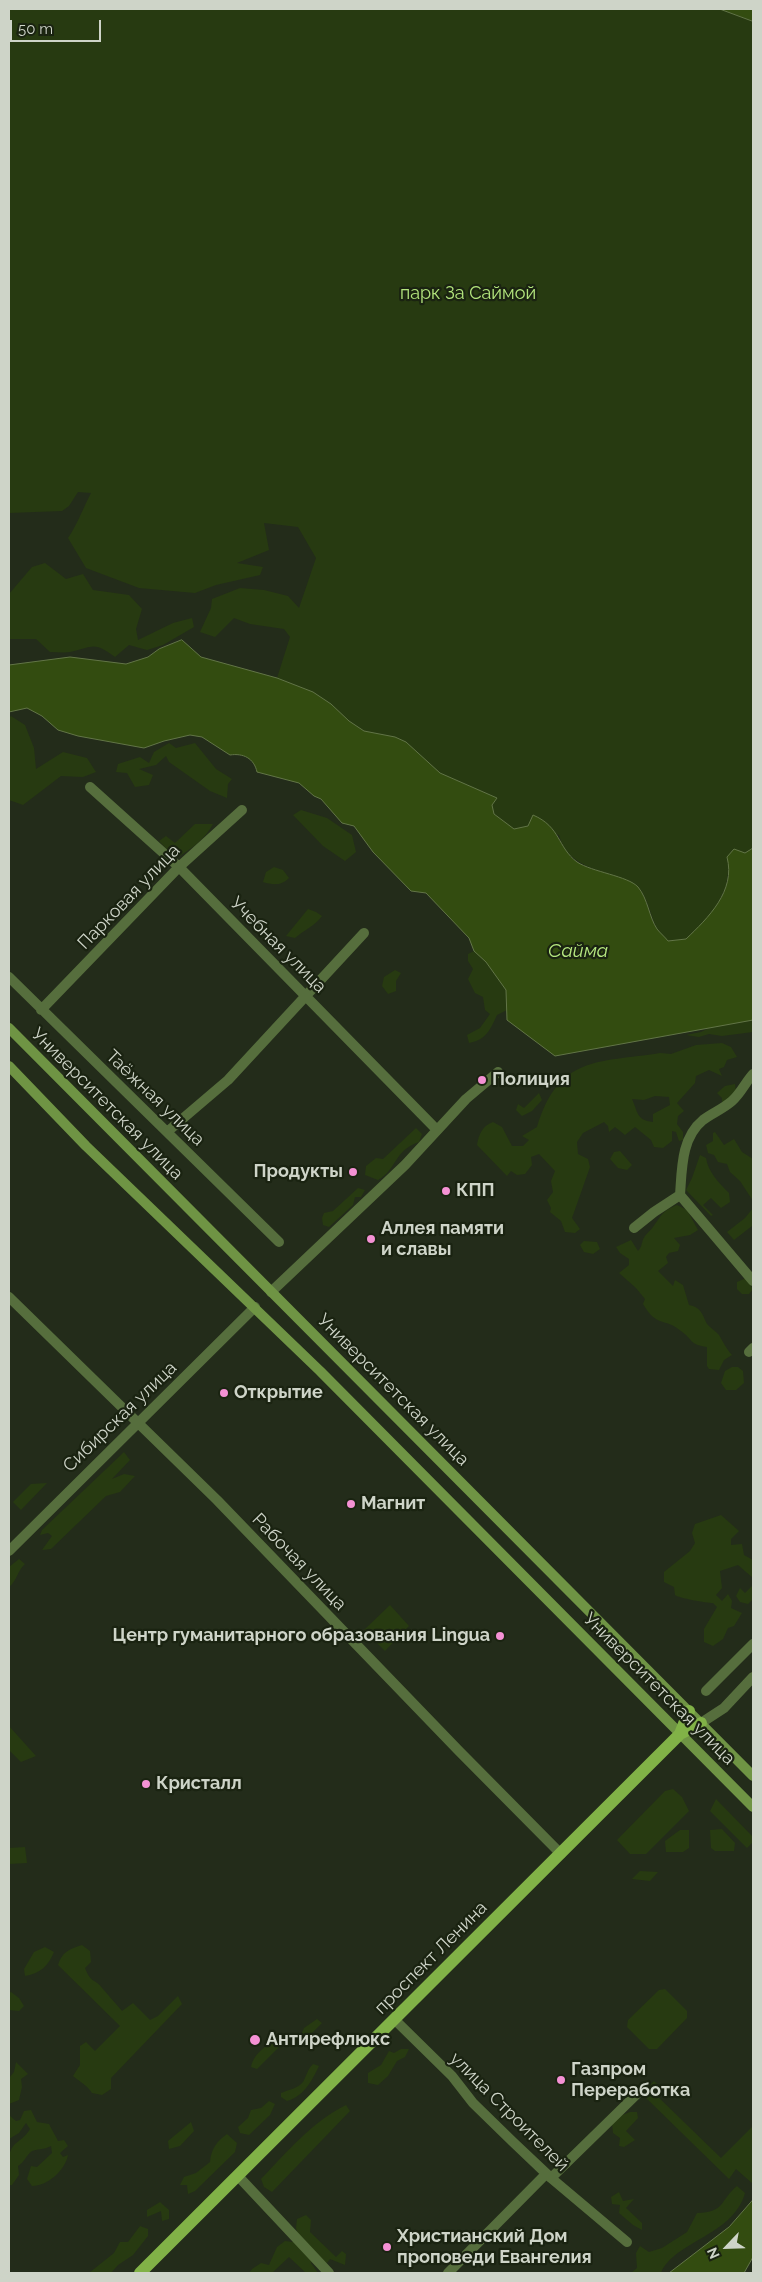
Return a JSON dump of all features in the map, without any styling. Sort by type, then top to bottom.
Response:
[{"type":"main road","name":"Университетская улица","points":[[9,1028],[753,1776]]},
{"type":"main road","name":"Университетская улица","points":[[9,1066],[86,1146],[255,1307],[680,1734],[718,1769],[753,1807]]},
{"type":"main road","points":[[680,1734],[689,1712]]},
{"type":"main road","name":"проспект Ленина","points":[[140,2273],[680,1734],[701,1723]]},
{"type":"street","name":"Учебная улица","points":[[90,787],[179,867],[437,1130]]},
{"type":"street","name":"Парковая улица","points":[[41,1010],[179,867],[242,810]]},
{"type":"street","points":[[167,1132],[228,1080],[364,933]]},
{"type":"street","name":"Таёжная улица","points":[[9,977],[279,1242]]},
{"type":"street","points":[[271,1292],[404,1165],[466,1099],[498,1072]]},
{"type":"street","points":[[753,1074],[730,1102],[702,1121],[693,1131],[687,1143],[680,1195],[753,1281]]},
{"type":"street","points":[[634,1228],[680,1195]]},
{"type":"street","name":"Рабочая улица","points":[[9,1297],[217,1500],[458,1751],[561,1854]]},
{"type":"street","name":"Сибирская улица","points":[[9,1551],[255,1307]]},
{"type":"street","points":[[706,1691],[753,1644]]},
{"type":"street","name":"проспект Ленина","points":[[701,1723],[724,1708],[753,1677]]},
{"type":"street","name":"улица Строителей","points":[[395,2020],[452,2076],[473,2103],[549,2176],[626,2242]]},
{"type":"street","points":[[448,2273],[640,2091]]},
{"type":"street","points":[[238,2176],[329,2273]]},
{"type":"green space","name":"парк За Саймой","points":[[9,9],[720,9],[753,21],[753,848],[729,866],[726,886],[714,912],[686,939],[668,941],[658,930],[640,889],[625,880],[591,868],[571,856],[564,847],[559,835],[528,826],[514,829],[494,814],[492,805],[497,798],[440,773],[406,742],[395,737],[364,731],[313,692],[277,678],[290,637],[284,629],[250,624],[234,618],[215,637],[200,632],[211,608],[212,599],[240,588],[264,590],[288,596],[299,608],[316,558],[298,527],[264,523],[269,550],[237,563],[263,567],[260,575],[216,585],[195,593],[139,588],[86,568],[68,538],[91,493],[78,492],[69,506],[62,511],[9,513]]},
{"type":"green space","points":[[45,563],[66,579],[83,574],[93,590],[129,595],[142,609],[136,629],[138,640],[173,623],[192,618],[194,627],[163,645],[147,650],[129,645],[115,657],[97,647],[68,652],[50,652],[36,639],[9,639],[9,594],[32,567]]},
{"type":"green space","points":[[11,716],[25,725],[34,748],[36,769],[63,752],[87,758],[96,772],[83,777],[61,776],[23,805],[9,800],[9,718]]},
{"type":"green space","points":[[169,743],[176,748],[195,743],[216,769],[232,779],[228,784],[227,798],[210,791],[169,762],[166,756],[156,765],[139,769],[153,775],[149,785],[135,787],[127,773],[116,772],[118,764],[140,757],[149,763],[154,752]]},
{"type":"green space","points":[[301,810],[327,818],[352,835],[356,852],[345,861],[323,846],[293,815]]},
{"type":"green space","points":[[195,824],[213,824],[197,844],[175,858],[159,841],[166,836],[175,843]]},
{"type":"green space","points":[[274,867],[283,870],[289,878],[277,884],[263,882],[266,872]]},
{"type":"green space","points":[[308,909],[322,916],[316,923],[295,938],[286,936]]},
{"type":"green space","points":[[474,951],[486,962],[506,990],[507,1010],[497,1015],[490,1030],[483,1037],[469,1043],[467,1035],[480,1028],[490,1014],[485,1010],[483,997],[475,993],[468,979],[473,969],[468,961],[468,954]]},
{"type":"green space","points":[[395,970],[401,973],[396,981],[396,991],[388,994],[382,986],[384,977]]},
{"type":"green space","points":[[753,1020],[753,1032],[722,1036],[709,1034],[699,1037],[686,1035],[701,1032],[711,1027]]},
{"type":"green space","points":[[722,1043],[731,1047],[737,1057],[727,1060],[724,1067],[719,1069],[722,1076],[709,1070],[696,1076],[695,1083],[677,1103],[684,1111],[678,1116],[677,1124],[683,1132],[683,1140],[679,1141],[676,1132],[672,1131],[672,1141],[663,1148],[654,1147],[651,1140],[635,1127],[625,1135],[615,1127],[609,1132],[608,1126],[604,1122],[583,1133],[577,1142],[578,1154],[588,1159],[590,1167],[572,1218],[580,1229],[575,1233],[565,1232],[561,1221],[550,1212],[551,1208],[547,1200],[553,1192],[551,1181],[555,1171],[539,1154],[531,1157],[532,1165],[525,1174],[517,1175],[511,1171],[507,1176],[477,1145],[482,1131],[493,1122],[502,1127],[512,1146],[523,1146],[529,1140],[522,1136],[537,1127],[546,1104],[557,1086],[569,1075],[584,1067],[618,1059],[660,1053],[671,1054],[696,1045]],"holes":[[[655,1096],[669,1097],[670,1105],[653,1114],[653,1122],[640,1117],[632,1099],[644,1100]]]},
{"type":"green space","points":[[735,1084],[736,1092],[730,1099],[722,1103],[722,1098],[717,1093],[725,1086]]},
{"type":"green space","points":[[539,1093],[542,1100],[532,1111],[522,1116],[516,1110],[518,1104],[524,1108]]},
{"type":"green space","points":[[416,1128],[422,1134],[419,1142],[404,1150],[384,1176],[378,1180],[365,1175],[366,1166],[376,1158],[383,1159]]},
{"type":"green space","points":[[715,1132],[724,1145],[734,1139],[742,1152],[753,1159],[753,1201],[740,1181],[730,1172],[727,1164],[718,1162],[714,1155],[708,1153],[706,1145],[713,1141],[713,1133]]},
{"type":"green space","points":[[620,1151],[632,1165],[627,1170],[618,1168],[610,1159],[614,1152]]},
{"type":"green space","points":[[700,1155],[706,1158],[712,1173],[729,1193],[730,1202],[721,1208],[711,1198],[703,1205],[713,1215],[711,1216],[686,1190]]},
{"type":"green space","points":[[358,1188],[365,1190],[361,1197],[355,1197],[353,1205],[329,1227],[323,1225],[322,1218],[324,1213],[333,1211]]},
{"type":"green space","points":[[677,1205],[687,1210],[698,1230],[690,1235],[674,1238],[680,1245],[678,1251],[669,1253],[666,1257],[668,1263],[658,1271],[673,1286],[675,1280],[683,1285],[689,1305],[696,1307],[701,1312],[707,1324],[719,1335],[732,1355],[724,1360],[719,1370],[709,1369],[707,1366],[707,1347],[694,1343],[675,1327],[652,1316],[643,1304],[645,1299],[619,1273],[629,1265],[629,1259],[620,1253],[616,1247],[631,1240],[638,1251],[645,1236],[663,1214],[668,1209]]},
{"type":"green space","points":[[753,1208],[752,1226],[734,1240],[727,1232],[745,1218]]},
{"type":"green space","points":[[584,1241],[597,1242],[600,1249],[593,1254],[584,1252],[580,1245]]},
{"type":"green space","points":[[746,1278],[753,1289],[749,1294],[742,1294],[737,1289],[737,1282]]},
{"type":"green space","points":[[732,1367],[738,1367],[743,1371],[744,1383],[736,1390],[726,1390],[721,1383],[725,1371]]},
{"type":"green space","points":[[124,1452],[130,1460],[112,1479],[124,1474],[135,1476],[120,1492],[106,1496],[51,1549],[42,1550],[52,1536],[48,1533],[40,1535],[42,1530]]},
{"type":"green space","points":[[47,1483],[21,1510],[13,1502],[31,1484]]},
{"type":"green space","points":[[721,1515],[739,1531],[731,1539],[731,1545],[742,1544],[744,1555],[753,1560],[753,1578],[738,1565],[720,1571],[722,1588],[716,1595],[722,1601],[728,1594],[732,1601],[731,1608],[742,1613],[734,1626],[728,1628],[723,1639],[713,1646],[704,1642],[704,1629],[717,1607],[713,1603],[675,1595],[674,1587],[664,1582],[664,1572],[690,1551],[695,1543],[692,1533],[695,1524]]},
{"type":"green space","points":[[19,1559],[25,1564],[9,1587],[9,1567]]},
{"type":"green space","points":[[752,1586],[753,1599],[748,1604],[740,1602],[736,1596],[740,1588],[745,1593]]},
{"type":"green space","points":[[390,1605],[409,1626],[385,1651],[364,1630]]},
{"type":"green space","points":[[9,1726],[36,1756],[21,1762],[9,1750]]},
{"type":"green space","points":[[673,1789],[682,1797],[689,1811],[646,1854],[630,1854],[617,1840],[665,1791]]},
{"type":"green space","points":[[716,1799],[753,1837],[753,1842],[747,1848],[710,1811]]},
{"type":"green space","points":[[722,1829],[735,1843],[734,1851],[715,1851],[711,1848],[710,1830]]},
{"type":"green space","points":[[680,1830],[689,1830],[689,1848],[683,1852],[666,1852],[665,1841]]},
{"type":"green space","points":[[25,1847],[27,1863],[9,1864],[9,1848]]},
{"type":"green space","points":[[640,1871],[658,1872],[650,1881],[632,1879]]},
{"type":"green space","points":[[82,1945],[90,1951],[91,1962],[85,1968],[89,1976],[122,2011],[133,2003],[150,2020],[158,2016],[178,1996],[182,2004],[111,2078],[111,2089],[102,2095],[92,2093],[73,2076],[80,2065],[80,2046],[86,2042],[95,2051],[120,2026],[58,1965],[67,1952]]},
{"type":"green space","points":[[45,1947],[54,1952],[49,1961],[40,1971],[25,1976],[24,1969],[34,1952]]},
{"type":"green space","points":[[665,1989],[687,2011],[687,2018],[657,2049],[649,2049],[627,2027],[628,2020],[659,1990]]},
{"type":"green space","points":[[11,1992],[19,1998],[24,2006],[19,2011],[9,2010],[9,1993]]},
{"type":"green space","points":[[317,2019],[322,2023],[307,2038],[301,2035],[304,2028]]},
{"type":"green space","points":[[281,2036],[283,2043],[257,2069],[251,2067],[255,2057],[267,2045]]},
{"type":"green space","points":[[401,2049],[409,2049],[405,2057],[397,2061],[388,2076],[378,2085],[368,2083],[368,2073],[381,2065],[389,2051],[394,2053]]},
{"type":"green space","points":[[16,2062],[28,2074],[21,2079],[22,2087],[19,2100],[9,2104],[9,2078],[14,2072]]},
{"type":"green space","points":[[313,2064],[319,2066],[303,2092],[287,2101],[281,2097],[281,2093],[303,2082],[309,2068]]},
{"type":"green space","points":[[654,2081],[658,2085],[653,2092],[721,2158],[753,2126],[753,2184],[736,2169],[729,2179],[642,2094]]},
{"type":"green space","points":[[269,2101],[275,2104],[270,2115],[249,2135],[240,2133],[238,2127],[248,2118],[251,2110],[261,2108]]},
{"type":"green space","points":[[346,2105],[350,2111],[272,2192],[264,2187],[261,2179],[311,2128]]},
{"type":"green space","points":[[31,2110],[37,2122],[49,2124],[58,2141],[64,2140],[68,2146],[60,2153],[63,2157],[68,2155],[63,2167],[55,2176],[44,2183],[32,2186],[27,2179],[31,2166],[37,2167],[52,2153],[51,2146],[32,2151],[18,2166],[19,2175],[12,2185],[9,2185],[8,2163],[10,2153],[15,2144],[30,2129],[26,2123],[19,2133],[9,2139],[9,2115],[16,2121],[20,2120],[24,2111]]},
{"type":"green space","points":[[630,2112],[637,2112],[638,2118],[626,2131],[635,2140],[624,2147],[619,2146],[620,2138],[613,2133],[612,2124],[620,2116]]},
{"type":"green space","points":[[191,2122],[194,2131],[180,2146],[169,2149],[168,2141]]},
{"type":"green space","points":[[227,2134],[237,2143],[235,2152],[195,2191],[188,2194],[187,2185],[180,2185],[184,2177],[196,2173],[210,2162],[215,2146]]},
{"type":"green space","points":[[737,2186],[745,2193],[729,2219],[717,2229],[678,2253],[668,2262],[661,2273],[631,2273],[637,2268],[636,2253],[640,2246],[649,2252],[662,2248],[687,2232],[697,2213],[718,2208]]},
{"type":"green space","points":[[619,2192],[623,2201],[634,2199],[626,2208],[642,2223],[642,2230],[619,2213],[620,2205],[612,2204],[611,2197]]},
{"type":"green space","points":[[160,2202],[169,2210],[169,2219],[162,2221],[161,2211],[147,2217],[147,2210]]},
{"type":"green space","points":[[306,2215],[311,2220],[310,2232],[336,2257],[342,2251],[346,2254],[345,2265],[330,2259],[327,2263],[314,2256],[311,2263],[318,2273],[306,2273],[289,2257],[272,2273],[249,2273],[261,2263],[269,2265],[277,2247],[285,2241],[293,2242],[298,2235],[296,2228],[297,2219]]},
{"type":"green space","points":[[140,2226],[148,2229],[148,2236],[133,2255],[118,2265],[111,2273],[89,2273],[114,2253],[120,2242],[128,2242]]},
{"type":"water","points":[[720,9],[753,9],[753,21]]},
{"type":"water","name":"Сайма","points":[[182,640],[201,657],[277,678],[313,692],[364,731],[395,737],[406,742],[440,773],[497,798],[492,805],[494,814],[514,829],[528,826],[533,815],[542,820],[554,831],[566,850],[577,862],[591,869],[626,880],[638,887],[644,897],[654,924],[668,941],[686,939],[711,913],[724,892],[729,869],[727,857],[734,849],[745,853],[753,848],[753,1020],[555,1056],[507,1020],[506,990],[486,962],[474,951],[469,938],[426,893],[411,891],[373,852],[354,826],[342,823],[321,799],[314,796],[299,783],[257,772],[251,760],[239,755],[230,755],[202,737],[190,735],[144,748],[78,736],[58,730],[42,716],[27,708],[9,712],[9,665],[70,657],[126,664],[148,657],[159,649]]},
{"type":"water","points":[[753,2200],[753,2257],[744,2273],[669,2273],[729,2227]]},
{"type":"place","name":"Полиция","points":[[482,1080]]},
{"type":"place","name":"Продукты","points":[[353,1172]]},
{"type":"place","name":"КПП","points":[[446,1191]]},
{"type":"place","name":"Аллея памяти и славы","points":[[371,1239]]},
{"type":"place","name":"Открытие","points":[[224,1393]]},
{"type":"place","name":"Магнит","points":[[351,1504]]},
{"type":"place","name":"Центр гуманитарного образования Lingua","points":[[500,1636]]},
{"type":"place","name":"Кристалл","points":[[146,1784]]},
{"type":"place","name":"Антирефлюкс","points":[[255,2040]]},
{"type":"place","name":"Газпром Переработка","points":[[561,2080]]},
{"type":"place","name":"Христианский Дом проповеди Евангелия","points":[[387,2247]]}]
